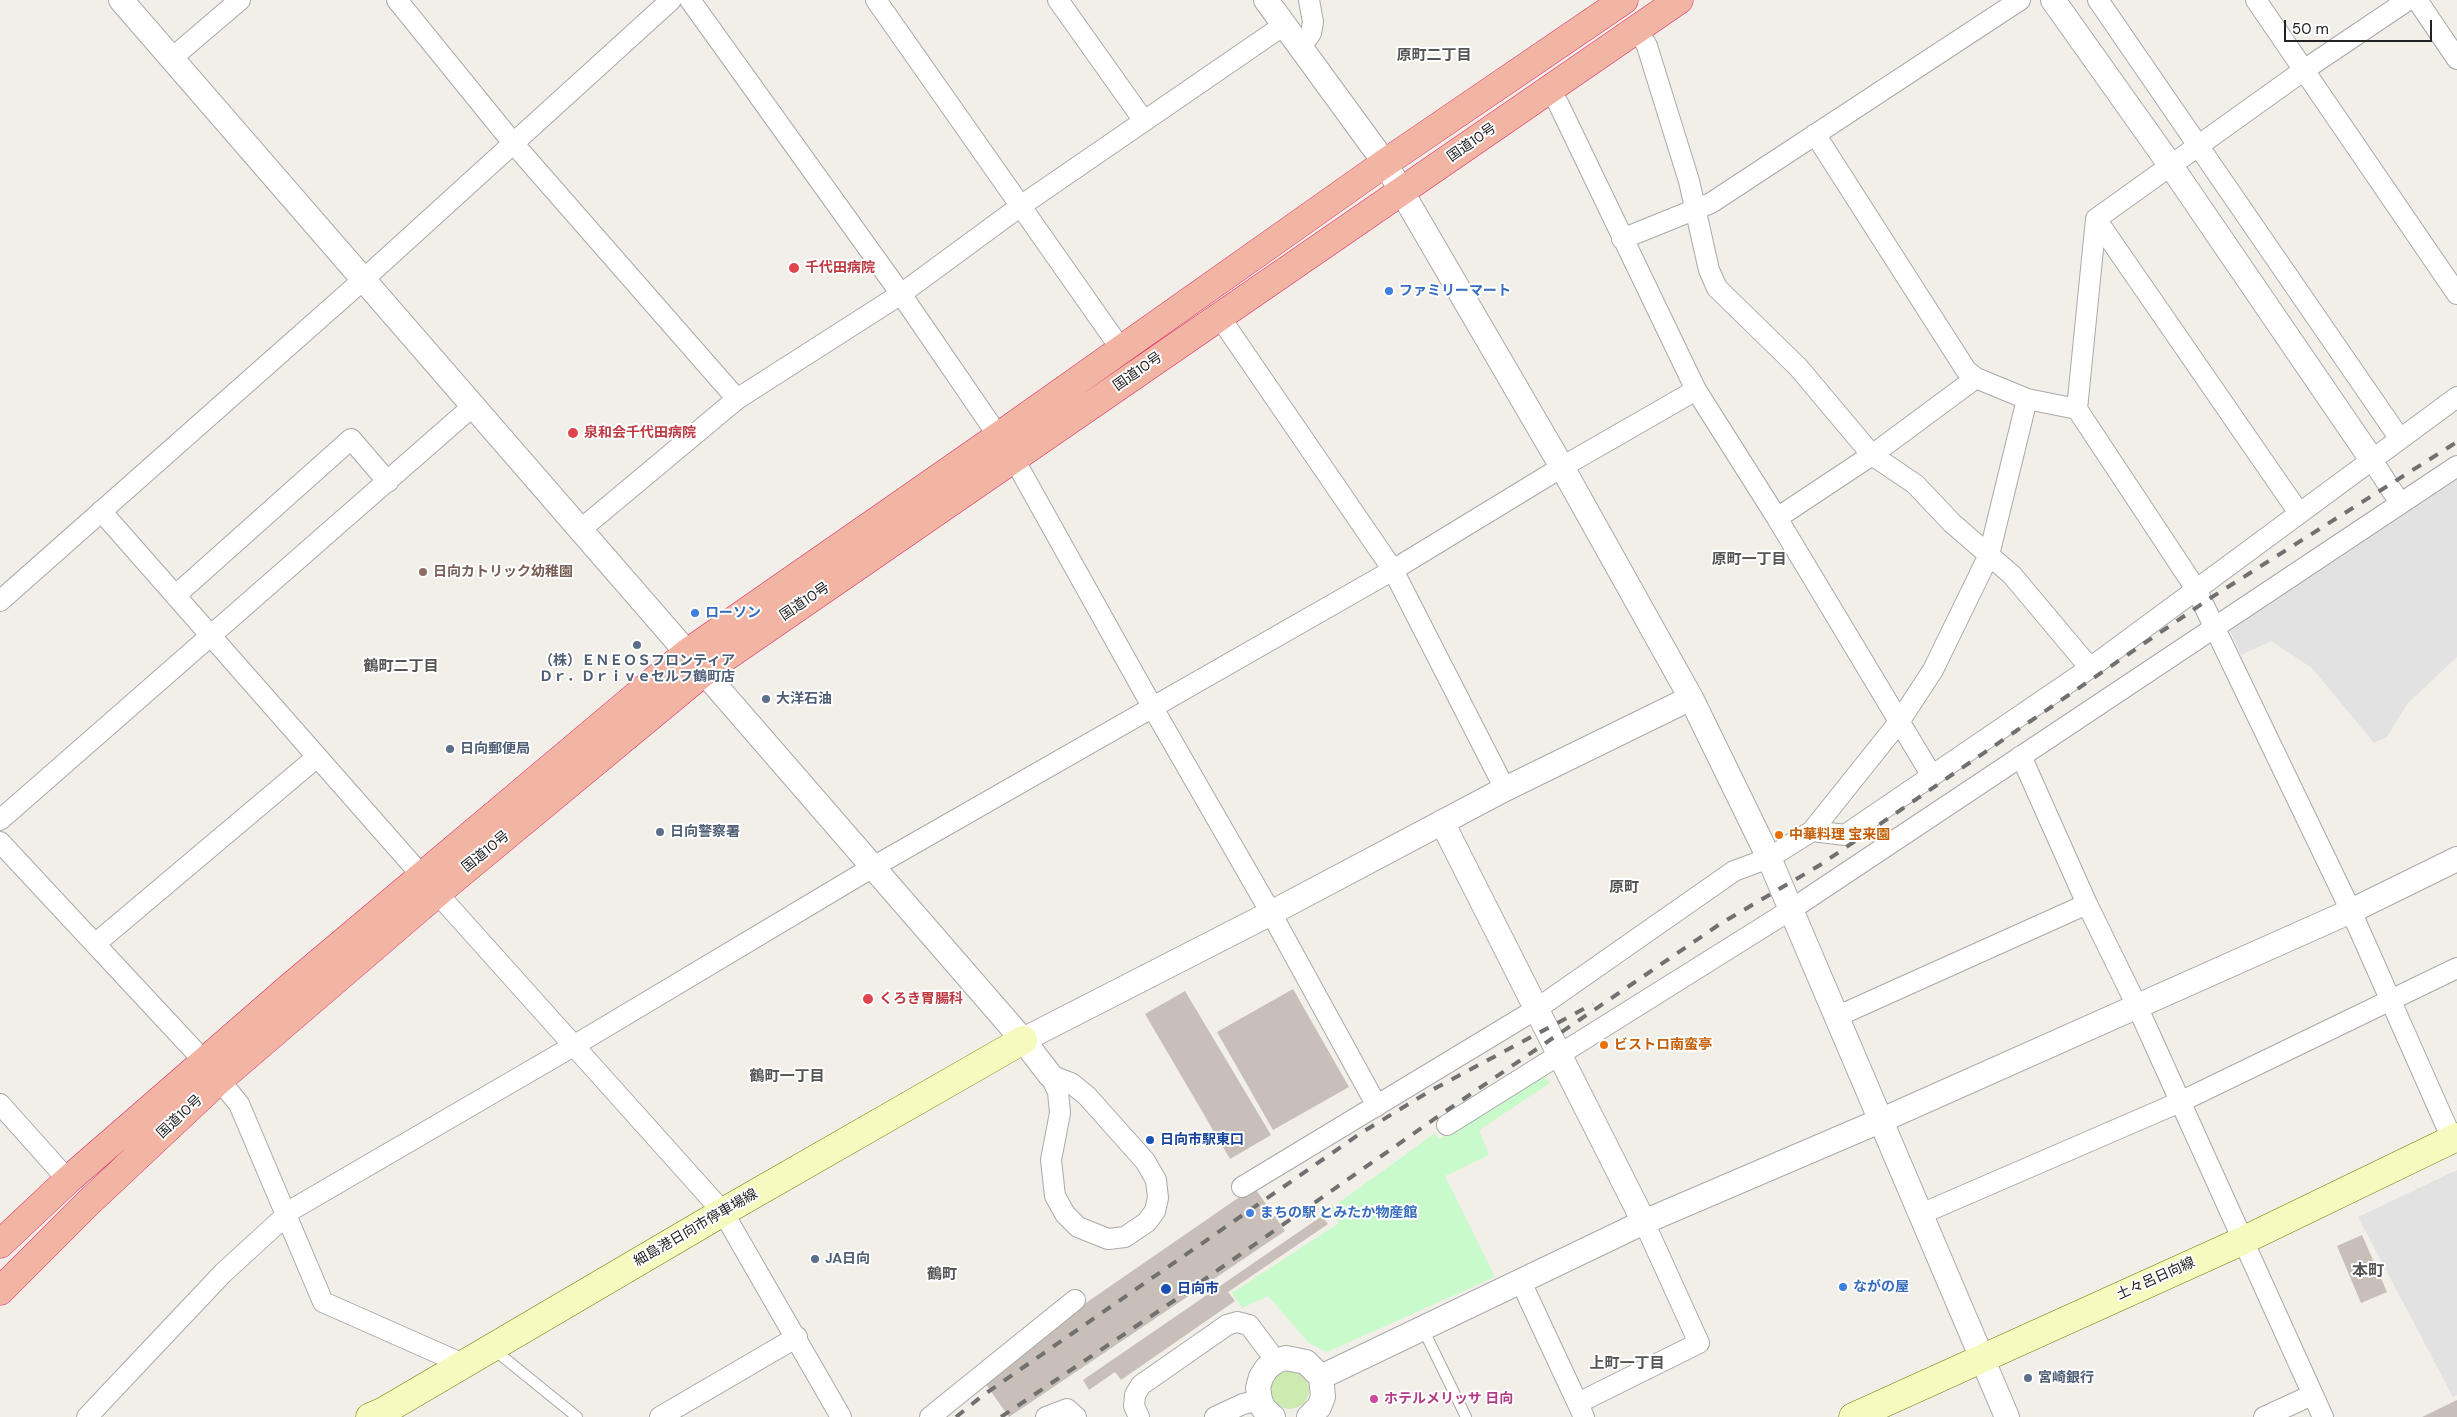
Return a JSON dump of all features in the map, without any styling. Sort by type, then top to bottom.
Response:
[{"type":"highway","name":"国道10号","points":[[0,1244],[68,1180],[212,1070],[696,662],[999,436],[1385,164],[1624,0]]},
{"type":"highway","name":"国道10号","points":[[696,662],[1014,459],[1678,0]]},
{"type":"highway","name":"国道10号","points":[[0,1291],[75,1215],[212,1070]]},
{"type":"main road","name":"細島港日向市停車場線","points":[[381,1415],[491,1347],[1023,1040]]},
{"type":"main road","name":"土々呂日向線","points":[[1854,1417],[2242,1241],[2454,1138]]},
{"type":"street","points":[[121,0],[1023,1040],[1050,1075],[1058,1092],[1060,1113],[1051,1160],[1055,1196],[1066,1214],[1078,1227],[1108,1239],[1125,1236],[1147,1222],[1155,1211],[1158,1198],[1156,1180],[1145,1161],[1087,1096],[1071,1083],[1050,1075]]},
{"type":"street","points":[[172,58],[240,0]]},
{"type":"street","points":[[397,0],[513,143],[737,399]]},
{"type":"street","points":[[0,601],[364,279],[671,0]]},
{"type":"street","points":[[690,0],[900,294],[1014,459],[1153,708],[1271,913],[1377,1106]]},
{"type":"street","points":[[876,0],[1122,349]]},
{"type":"street","points":[[1058,0],[1144,121]]},
{"type":"street","points":[[1266,0],[1385,164],[1562,467],[1691,698],[1770,858],[1792,908],[2007,1417]]},
{"type":"street","points":[[1300,48],[1311,33],[1313,22],[1309,0]]},
{"type":"street","points":[[1622,239],[1711,203],[2020,0]]},
{"type":"street","points":[[2053,0],[2171,166],[2400,503]]},
{"type":"street","points":[[2098,0],[2400,439]]},
{"type":"street","points":[[2256,0],[2457,294]]},
{"type":"street","points":[[2408,0],[2304,70],[2096,219],[2077,409],[2196,589],[2351,911],[2454,1138]]},
{"type":"street","points":[[2417,0],[2457,59]]},
{"type":"street","points":[[580,530],[737,399],[900,294],[1022,205],[1284,25]]},
{"type":"street","points":[[1637,29],[1650,55],[1689,181],[1709,270],[1716,288],[1798,367],[1872,456],[1915,484],[1952,523],[2012,575],[2090,668]]},
{"type":"street","points":[[1549,89],[1559,105],[1696,390],[1777,518],[1932,776]]},
{"type":"street","points":[[1815,134],[1966,370],[1976,378],[2027,399],[2077,409]]},
{"type":"street","points":[[2096,219],[2299,513]]},
{"type":"street","points":[[1219,316],[1393,570],[1505,789]]},
{"type":"street","points":[[1777,518],[1872,456],[1976,378]]},
{"type":"street","points":[[87,1417],[223,1273],[293,1209],[575,1045],[873,867],[1393,570],[1562,467],[1696,390]]},
{"type":"street","points":[[1812,831],[1846,835],[2090,668],[2457,397]]},
{"type":"street","points":[[1242,1187],[1538,1008],[1734,871],[1770,858],[1812,831],[1899,722],[1933,670],[1989,555],[2027,399]]},
{"type":"street","points":[[0,820],[473,406]]},
{"type":"street","points":[[176,595],[351,439],[388,482]]},
{"type":"street","points":[[1447,1125],[1792,908],[2457,466]]},
{"type":"street","points":[[100,511],[430,885],[723,1212],[797,1337],[841,1417]]},
{"type":"street","points":[[1023,1040],[1271,913],[1505,789],[1691,698]]},
{"type":"street","points":[[2021,756],[2087,904],[2137,1006],[2323,1417]]},
{"type":"street","points":[[95,944],[317,757]]},
{"type":"street","points":[[1442,822],[1538,1008],[1644,1222],[1699,1343],[1581,1410],[1521,1282]]},
{"type":"street","points":[[0,842],[212,1070],[239,1104],[288,1215],[323,1302],[463,1364]]},
{"type":"street","points":[[1320,1377],[1644,1222],[1882,1120],[2351,911],[2457,860]]},
{"type":"street","points":[[1838,1016],[2087,904]]},
{"type":"street","points":[[1921,1214],[2180,1102],[2457,968]]},
{"type":"street","points":[[0,1104],[68,1180]]},
{"type":"street","points":[[930,1417],[1075,1300]]},
{"type":"street","points":[[1139,1417],[1134,1400],[1141,1385],[1227,1325],[1237,1322],[1248,1325],[1276,1361]]},
{"type":"street","points":[[660,1417],[797,1337]]},
{"type":"street","points":[[1266,1408],[1258,1388],[1261,1378],[1267,1368],[1276,1361],[1291,1358],[1306,1362],[1320,1377],[1323,1397],[1319,1407],[1309,1417]]},
{"type":"street","points":[[2264,1417],[2312,1395]]},
{"type":"street","points":[[1215,1417],[1243,1404],[1266,1408]]},
{"type":"street","points":[[1046,1417],[1067,1409],[1076,1417]]},
{"type":"lane","points":[[1423,1329],[1466,1417]]},
{"type":"lane","points":[[491,1347],[577,1417]]},
{"type":"green space","points":[[1544,1075],[1550,1083],[1479,1130],[1489,1155],[1445,1176],[1495,1277],[1327,1352],[1309,1343],[1268,1296],[1242,1308],[1232,1293],[1339,1223],[1330,1209],[1435,1133],[1439,1139]]},
{"type":"green space","points":[[1290,1371],[1304,1376],[1309,1390],[1304,1404],[1290,1409],[1276,1404],[1271,1390],[1276,1376]]},
{"type":"shaded area","points":[[2457,468],[2457,657],[2407,704],[2387,737],[2374,743],[2312,668],[2271,641],[2241,655],[2225,620]]},
{"type":"shaded area","points":[[2457,1170],[2457,1395],[2453,1397],[2358,1217]]},
{"type":"building","points":[[1293,989],[1349,1087],[1273,1130],[1217,1032]]},
{"type":"building","points":[[1185,991],[1271,1135],[1230,1159],[1145,1014]]},
{"type":"building","points":[[1254,1187],[1285,1231],[1009,1417],[980,1376]]},
{"type":"building","points":[[1322,1216],[1328,1224],[1228,1292],[1235,1301],[1121,1380],[1115,1372],[1089,1390],[1083,1380]]},
{"type":"building","points":[[2362,1235],[2387,1292],[2361,1303],[2337,1246]]},
{"type":"building","points":[[2457,1400],[2457,1417],[2422,1417]]},
{"type":"railway","points":[[1001,1417],[1175,1300],[1443,1113],[1720,924],[1820,865],[2212,597],[2457,442]]},
{"type":"railway","points":[[956,1417],[982,1396],[1361,1133],[1430,1091],[1593,1004]]},
{"type":"place","name":"千代田病院","points":[[794,268]]},
{"type":"place","name":"ファミリーマート","points":[[1389,291]]},
{"type":"place","name":"泉和会千代田病院","points":[[573,433]]},
{"type":"place","name":"日向カトリック幼稚園","points":[[423,572]]},
{"type":"place","name":"ローソン","points":[[695,613]]},
{"type":"place","name":"（株）ＥＮＥＯＳフロンティア Ｄｒ．Ｄｒｉｖｅセルフ鶴町店","points":[[637,645]]},
{"type":"place","name":"大洋石油","points":[[766,699]]},
{"type":"place","name":"日向郵便局","points":[[450,749]]},
{"type":"place","name":"日向警察署","points":[[660,832]]},
{"type":"place","name":"中華料理 宝来園","points":[[1779,835]]},
{"type":"place","name":"くろき胃腸科","points":[[868,999]]},
{"type":"place","name":"ビストロ南蛮亭","points":[[1604,1045]]},
{"type":"place","name":"日向市駅東口","points":[[1150,1140]]},
{"type":"place","name":"まちの駅 とみたか物産館","points":[[1250,1213]]},
{"type":"place","name":"JA日向","points":[[815,1259]]},
{"type":"place","name":"ながの屋","points":[[1843,1287]]},
{"type":"place","name":"日向市","points":[[1166,1289]]},
{"type":"place","name":"宮崎銀行","points":[[2028,1378]]},
{"type":"place","name":"ホテルメリッサ 日向","points":[[1374,1399]]},
{"type":"district","name":"原町二丁目","points":[[1434,56]]},
{"type":"district","name":"原町一丁目","points":[[1749,560]]},
{"type":"district","name":"鶴町二丁目","points":[[401,667]]},
{"type":"district","name":"原町","points":[[1624,888]]},
{"type":"district","name":"鶴町一丁目","points":[[787,1077]]},
{"type":"district","name":"本町","points":[[2368,1272]]},
{"type":"district","name":"鶴町","points":[[942,1275]]},
{"type":"district","name":"上町一丁目","points":[[1627,1364]]}]
